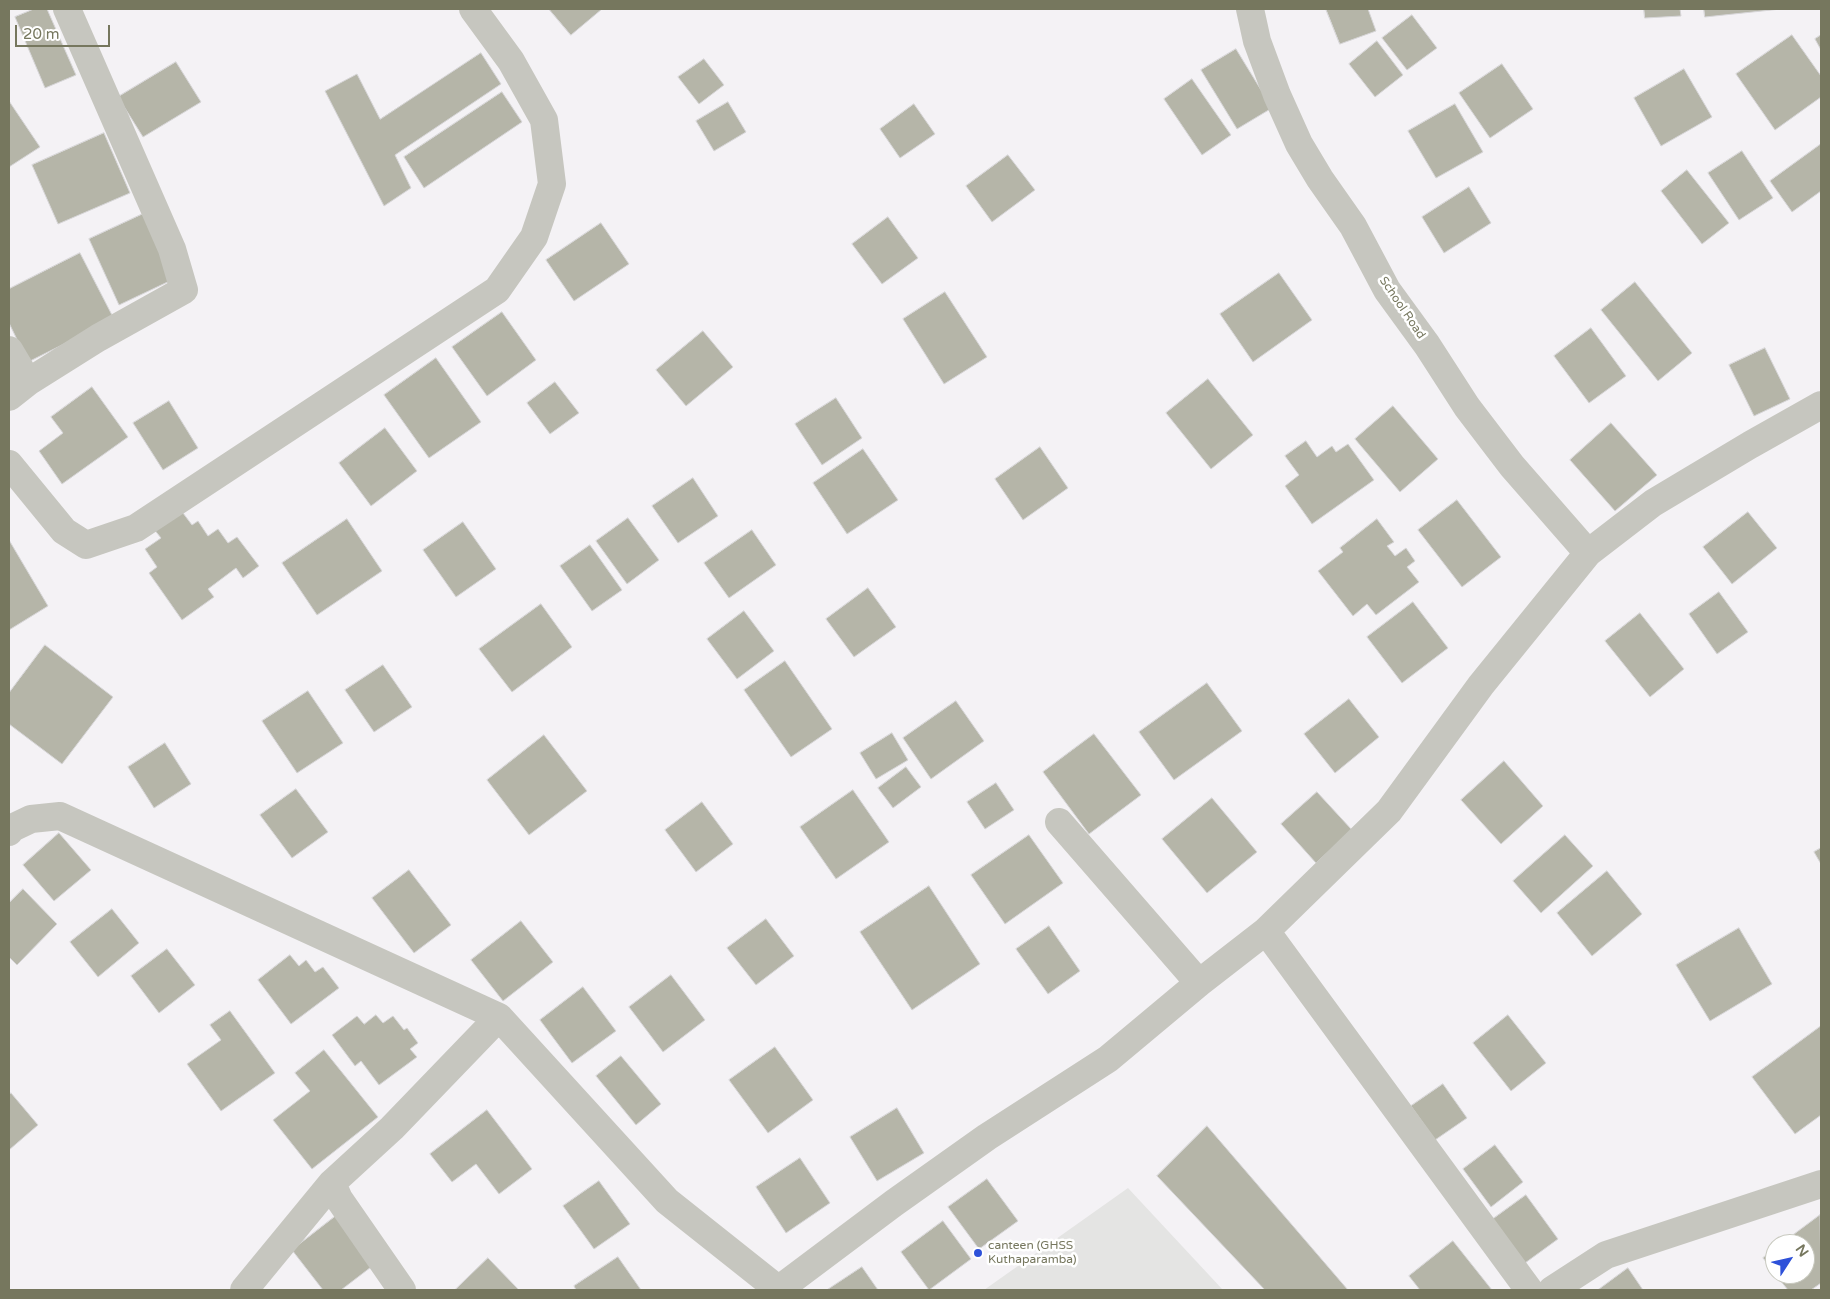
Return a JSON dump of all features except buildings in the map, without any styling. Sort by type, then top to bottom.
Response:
[{"type":"street","points":[[9,350],[18,389],[98,338],[184,290],[172,249],[67,9]]},
{"type":"street","points":[[9,464],[64,531],[86,545],[136,528],[497,290],[534,237],[552,184],[544,120],[511,60],[473,9]]},
{"type":"street","name":"School Road","points":[[1250,9],[1257,41],[1277,95],[1299,144],[1320,179],[1353,226],[1386,290],[1427,345],[1467,407],[1512,466],[1588,553]]},
{"type":"street","points":[[9,832],[10,829],[31,819],[60,816],[499,1017],[667,1201],[778,1290],[894,1203],[987,1137],[1108,1060],[1200,983],[1266,932],[1389,811],[1481,685],[1588,553],[1653,503],[1821,405]]},
{"type":"street","points":[[1058,822],[1200,983]]},
{"type":"street","points":[[1266,932],[1529,1290]]},
{"type":"street","points":[[244,1290],[332,1182],[392,1128],[499,1017]]},
{"type":"street","points":[[332,1182],[339,1199],[402,1290]]},
{"type":"street","points":[[1552,1290],[1606,1255],[1821,1184]]},
{"type":"shaded area","points":[[1128,1188],[1223,1290],[984,1290]]},
{"type":"place","name":"canteen (GHSS Kuthaparamba)","points":[[978,1253]]}]
